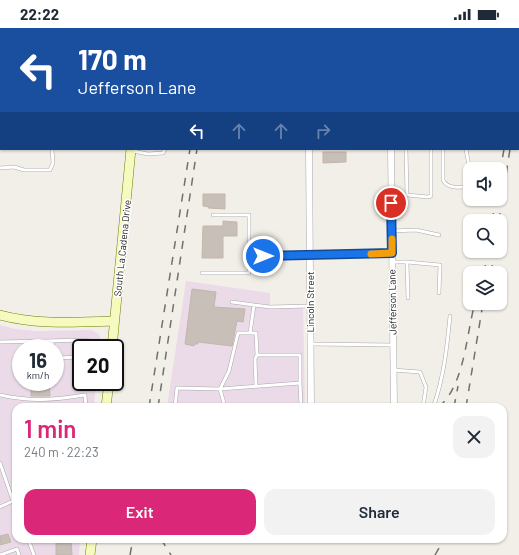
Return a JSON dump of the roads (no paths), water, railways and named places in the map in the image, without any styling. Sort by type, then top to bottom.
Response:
[{"type":"main road","name":"South La Cadena Drive","points":[[113,339],[131,150]]},
{"type":"main road","points":[[0,315],[25,321],[115,321]]},
{"type":"main road","points":[[106,403],[108,391]]},
{"type":"main road","points":[[90,555],[92,543]]},
{"type":"street","name":"Lincoln Street","points":[[309,150],[311,403]]},
{"type":"street","name":"Jefferson Lane","points":[[391,150],[394,403]]},
{"type":"street","points":[[280,256],[392,253]]},
{"type":"lane","points":[[0,168],[14,167],[24,170],[50,170],[52,163],[52,150]]},
{"type":"lane","points":[[131,150],[149,154],[162,153],[164,150]]},
{"type":"lane","points":[[406,150],[407,195],[428,197],[432,194],[431,150]]},
{"type":"lane","points":[[443,150],[443,180],[449,186],[463,186]]},
{"type":"lane","points":[[466,150],[468,162]]},
{"type":"lane","points":[[202,273],[249,273],[249,215],[213,215]]},
{"type":"lane","points":[[392,231],[416,230],[438,235]]},
{"type":"lane","points":[[249,256],[280,256]]},
{"type":"lane","points":[[392,262],[440,265],[439,293]]},
{"type":"lane","points":[[407,262],[408,298]]},
{"type":"lane","points":[[232,302],[270,307],[310,306]]},
{"type":"lane","points":[[250,333],[254,305]]},
{"type":"lane","points":[[435,403],[445,364],[450,316]]},
{"type":"lane","points":[[224,403],[220,389],[229,371],[238,333],[256,333],[256,386]]},
{"type":"lane","points":[[0,342],[12,342]]},
{"type":"lane","points":[[310,344],[393,345]]},
{"type":"lane","points":[[257,355],[300,354],[301,403]]},
{"type":"lane","points":[[393,370],[420,372],[426,387],[424,403]]},
{"type":"lane","points":[[175,403],[176,388],[220,389],[300,383]]},
{"type":"lane","points":[[0,396],[19,400],[55,400],[84,395],[85,403]]},
{"type":"lane","points":[[0,463],[12,498]]},
{"type":"lane","points":[[0,507],[12,501]]},
{"type":"lane","points":[[30,543],[34,555]]},
{"type":"lane","points":[[0,555],[17,549],[18,555]]},
{"type":"railway","points":[[150,403],[190,150]]},
{"type":"railway","points":[[159,403],[197,150]]},
{"type":"railway","points":[[502,162],[504,150]]},
{"type":"railway","points":[[500,214],[510,150]]},
{"type":"railway","points":[[493,214],[495,206]]},
{"type":"railway","points":[[485,266],[487,258]]},
{"type":"railway","points":[[492,266],[494,258]]},
{"type":"railway","points":[[443,403],[454,386],[459,372],[473,310]]},
{"type":"railway","points":[[467,403],[482,310]]},
{"type":"railway","points":[[455,403],[458,386]]},
{"type":"railway","points":[[130,555],[132,543]]},
{"type":"railway","points":[[164,543],[171,555]]},
{"type":"railway","points":[[435,555],[442,543]]}]
